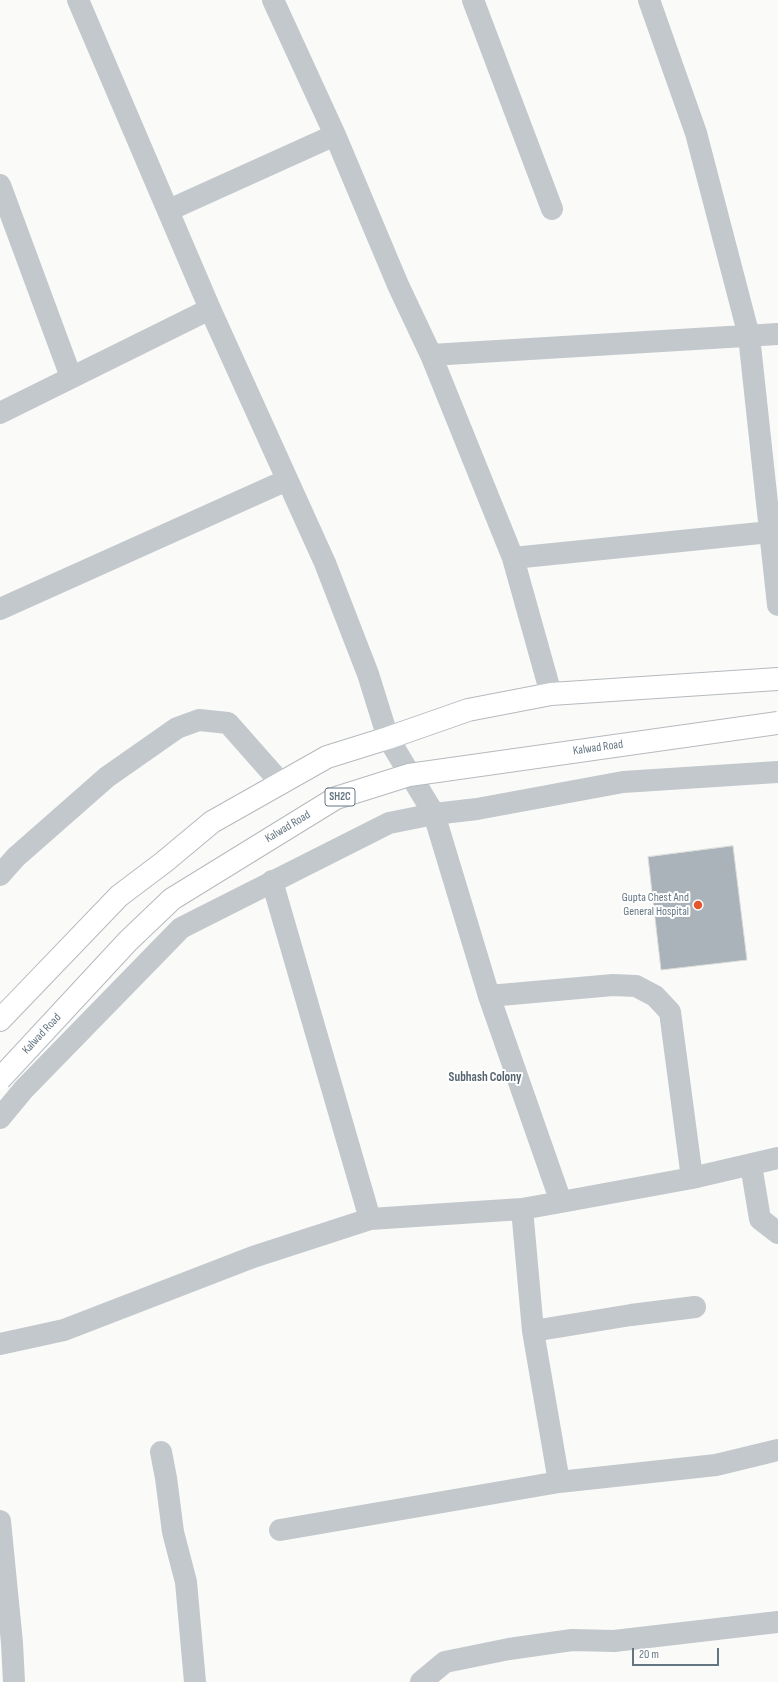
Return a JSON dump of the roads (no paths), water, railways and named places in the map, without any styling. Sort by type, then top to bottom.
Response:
[{"type":"main road","points":[[0,1020],[119,896],[164,862],[212,822],[327,757],[388,738],[468,710],[551,694],[778,679]]},
{"type":"main road","name":"Kalwad Road","points":[[0,1079],[128,941],[172,899],[336,798],[409,775],[778,723]]},
{"type":"street","points":[[78,0],[210,309],[325,563],[368,674],[388,738],[434,814],[490,996],[561,1202]]},
{"type":"street","points":[[273,0],[335,135],[398,285],[431,355],[513,558],[551,694]]},
{"type":"street","points":[[473,0],[552,210]]},
{"type":"street","points":[[649,0],[696,134],[749,336],[774,530],[778,605]]},
{"type":"street","points":[[169,210],[335,135]]},
{"type":"street","points":[[0,185],[71,378]]},
{"type":"street","points":[[0,413],[210,309]]},
{"type":"street","points":[[431,355],[778,334]]},
{"type":"street","points":[[0,609],[287,480]]},
{"type":"street","points":[[513,558],[774,530]]},
{"type":"street","points":[[0,875],[16,857],[106,777],[177,728],[199,720],[228,723],[281,783]]},
{"type":"street","points":[[0,1118],[24,1089],[181,928],[389,823],[434,814],[477,809],[623,782],[778,772]]},
{"type":"street","points":[[272,881],[370,1219]]},
{"type":"street","points":[[490,996],[613,985],[636,986],[655,996],[670,1012],[692,1178]]},
{"type":"street","points":[[0,1344],[64,1330],[253,1257],[370,1219],[522,1209],[692,1178],[778,1158]]},
{"type":"street","points":[[751,1165],[760,1219],[778,1233]]},
{"type":"street","points":[[522,1209],[533,1331],[559,1482]]},
{"type":"street","points":[[533,1331],[631,1315],[695,1307]]},
{"type":"street","points":[[280,1530],[559,1482],[716,1465],[778,1450]]},
{"type":"street","points":[[161,1452],[173,1532],[186,1582],[195,1682]]},
{"type":"street","points":[[0,1521],[12,1643],[14,1682]]},
{"type":"street","points":[[421,1682],[445,1662],[509,1649],[572,1640],[614,1641],[778,1622]]},
{"type":"place","name":"Gupta Chest And General Hospital","points":[[698,905]]},
{"type":"district","name":"Subhash Colony","points":[[485,1078]]}]
